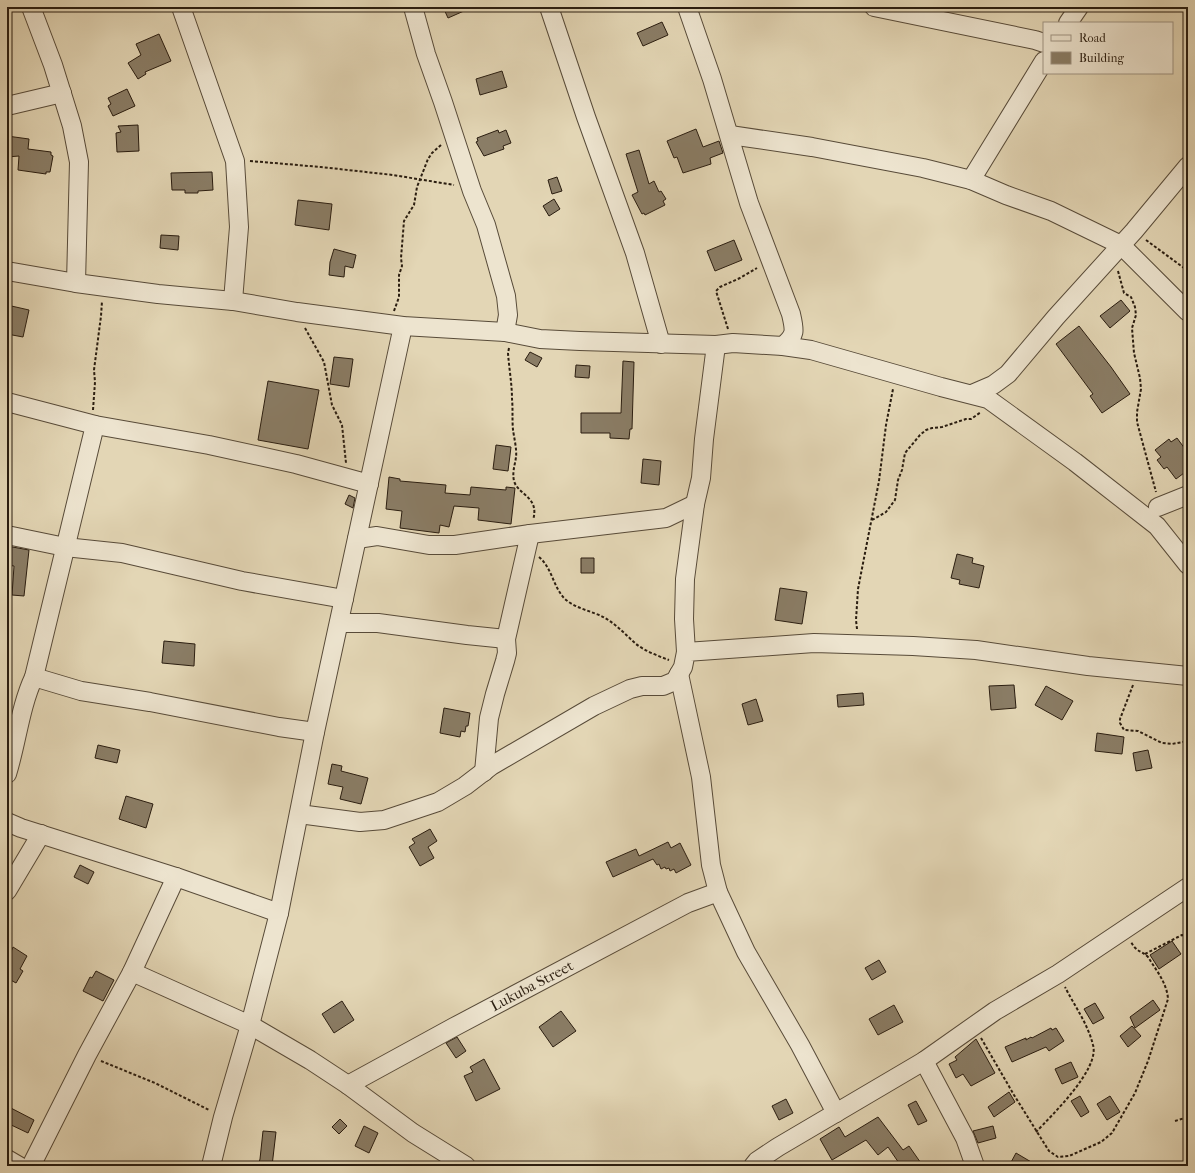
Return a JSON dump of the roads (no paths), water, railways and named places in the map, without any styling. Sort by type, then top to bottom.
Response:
[{"type":"street","points":[[31,7],[62,93],[72,126],[79,162],[76,283]]},
{"type":"street","points":[[181,7],[235,161],[239,227],[232,300]]},
{"type":"street","points":[[413,7],[426,54],[472,191],[486,225],[506,296],[512,334]]},
{"type":"street","points":[[549,7],[586,117],[635,253],[661,344]]},
{"type":"street","points":[[687,7],[730,135],[750,203],[791,314],[794,328],[793,336],[783,346]]},
{"type":"street","points":[[874,7],[1043,43]]},
{"type":"street","points":[[1069,22],[1079,7]]},
{"type":"street","points":[[971,180],[1043,62]]},
{"type":"street","points":[[7,106],[62,93]]},
{"type":"street","points":[[730,135],[812,147],[916,166],[971,180],[1006,195],[1051,211],[1118,250],[1188,312]]},
{"type":"street","points":[[980,397],[1008,374],[1056,317],[1118,250],[1188,166]]},
{"type":"street","points":[[7,271],[76,283],[158,294],[232,300],[297,312],[398,325],[512,334],[540,339],[661,344],[783,346],[811,350],[980,397],[1075,462],[1157,526],[1188,564]]},
{"type":"street","points":[[211,1166],[279,913],[315,732],[357,539],[362,482],[398,325]]},
{"type":"street","points":[[794,328],[811,350]]},
{"type":"street","points":[[724,344],[704,439],[701,478],[695,504],[685,579],[684,619],[683,664],[701,777],[711,865],[718,892],[746,952],[800,1045],[836,1113]]},
{"type":"street","points":[[7,402],[95,425],[209,445],[296,464],[362,482]]},
{"type":"street","points":[[7,774],[14,751],[27,692],[34,677],[64,547],[95,425]]},
{"type":"street","points":[[1158,507],[1188,495]]},
{"type":"street","points":[[357,539],[377,536],[429,545],[455,546],[529,541],[666,518],[695,504]]},
{"type":"street","points":[[7,535],[64,547],[122,553],[242,581],[344,599]]},
{"type":"street","points":[[484,772],[489,718],[505,661],[506,639],[529,541]]},
{"type":"street","points":[[339,623],[378,623],[506,639]]},
{"type":"street","points":[[683,664],[814,643],[858,644],[976,650],[1034,659],[1188,676]]},
{"type":"street","points":[[299,814],[360,822],[384,820],[438,802],[465,786],[492,766],[594,706],[630,689],[642,686],[663,686],[675,681],[683,664]]},
{"type":"street","points":[[34,677],[81,691],[150,702],[279,727],[315,732]]},
{"type":"street","points":[[7,822],[21,828],[176,877],[279,913]]},
{"type":"street","points":[[7,891],[41,834]]},
{"type":"street","points":[[31,1166],[87,1055],[132,972],[176,877]]},
{"type":"street","points":[[753,1166],[757,1161],[778,1147],[924,1061],[1016,998],[1058,974],[1188,887]]},
{"type":"street","name":"Lukuba Street","points":[[348,1085],[688,903],[718,892]]},
{"type":"street","points":[[132,972],[250,1025],[310,1060],[348,1085],[413,1133],[466,1166]]},
{"type":"street","points":[[924,1061],[965,1138],[975,1166]]},
{"type":"street","points":[[7,1159],[19,1166]]}]
